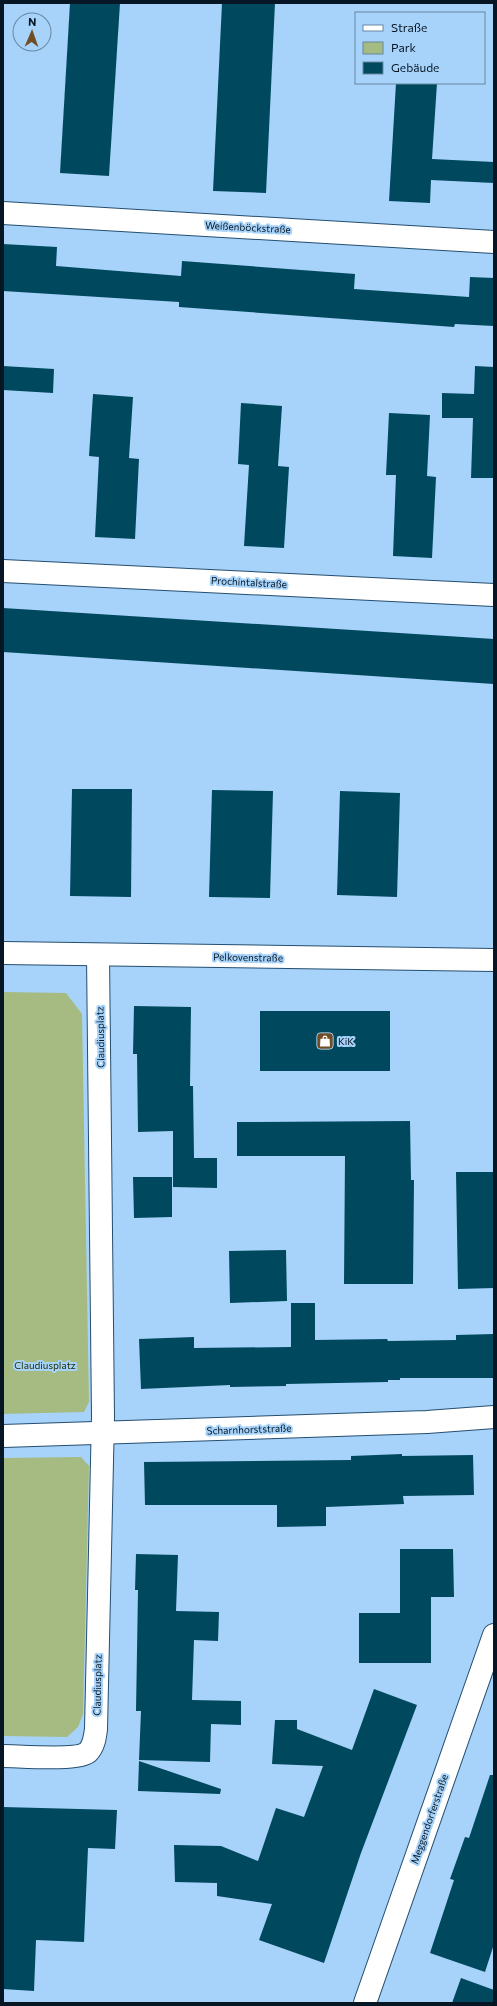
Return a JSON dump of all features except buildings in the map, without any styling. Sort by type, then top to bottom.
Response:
[{"type":"street","name":"Weißenböckstraße","points":[[3,213],[494,242]]},
{"type":"street","name":"Prochintalstraße","points":[[3,571],[494,595]]},
{"type":"street","name":"Pelkovenstraße","points":[[3,953],[494,960]]},
{"type":"street","name":"Claudiusplatz","points":[[3,1756],[74,1757],[88,1752],[93,1746],[97,1713],[103,1433],[98,955]]},
{"type":"street","name":"Scharnhorststraße","points":[[3,1436],[427,1422],[494,1417]]},
{"type":"street","name":"Meggendorferstraße","points":[[365,2003],[494,1635]]},
{"type":"green space","name":"Claudiusplatz","points":[[3,992],[66,993],[82,1014],[89,1402],[84,1412],[3,1414]]},
{"type":"green space","points":[[81,1457],[89,1466],[83,1714],[78,1727],[67,1737],[3,1736],[3,1458]]},
{"type":"place","name":"KiK","points":[[325,1041]]}]
